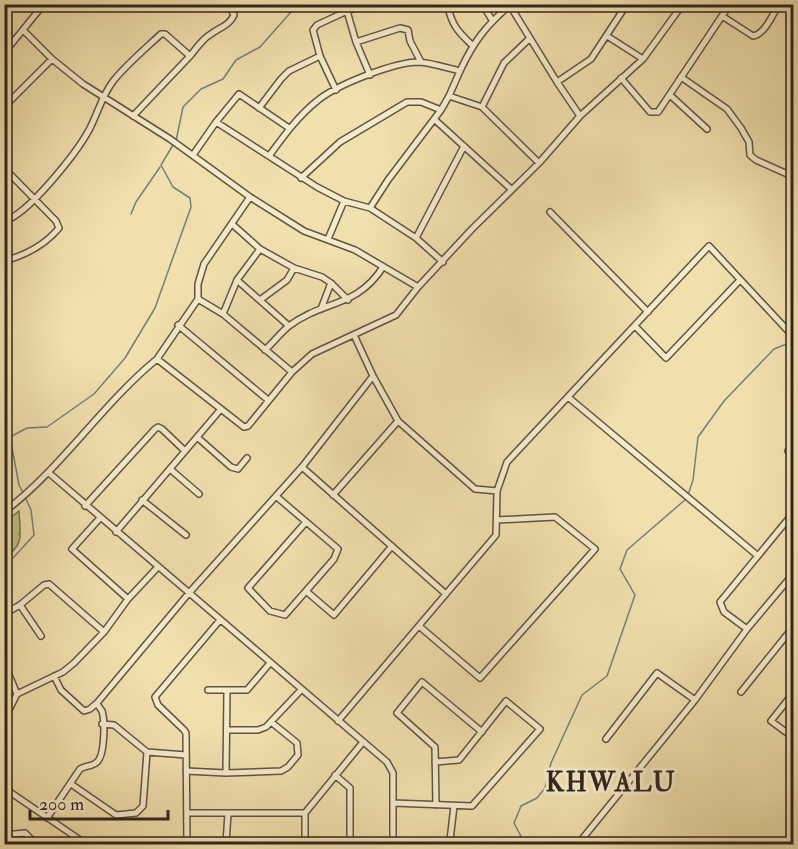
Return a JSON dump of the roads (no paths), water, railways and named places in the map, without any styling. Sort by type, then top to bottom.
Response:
[{"type":"street","points":[[4,53],[44,4]]},
{"type":"street","points":[[133,116],[211,33],[232,20],[234,15],[228,4]]},
{"type":"street","points":[[336,90],[320,57],[312,34],[314,27],[367,4]]},
{"type":"street","points":[[447,4],[450,20],[456,30],[472,45]]},
{"type":"street","points":[[482,4],[492,20]]},
{"type":"street","points":[[557,82],[591,59],[627,4]]},
{"type":"street","points":[[157,359],[241,425],[246,426],[292,372],[312,354],[396,315],[418,287],[538,163],[580,116],[643,59],[683,4]]},
{"type":"street","points":[[621,78],[650,112],[658,112],[730,4]]},
{"type":"street","points":[[722,16],[756,36],[779,4]]},
{"type":"street","points":[[370,208],[388,180],[441,110],[472,45],[492,20],[510,5],[580,116]]},
{"type":"street","points":[[347,11],[356,42],[370,75]]},
{"type":"street","points":[[356,42],[405,28],[408,30],[410,40],[421,62]]},
{"type":"street","points":[[24,31],[52,59],[103,98],[170,139],[250,197],[304,231],[355,250],[418,287]]},
{"type":"street","points":[[4,221],[16,215],[34,199],[78,148],[114,80],[161,34],[166,34],[190,56]]},
{"type":"street","points":[[607,36],[643,59]]},
{"type":"street","points":[[482,107],[504,63],[530,39]]},
{"type":"street","points":[[259,108],[281,78],[289,71],[320,57]]},
{"type":"street","points":[[4,107],[52,59]]},
{"type":"street","points":[[269,156],[289,128],[315,102],[336,90],[392,67],[421,62],[460,71]]},
{"type":"street","points":[[681,78],[727,109],[749,142],[750,155],[794,177]]},
{"type":"street","points":[[192,155],[239,94],[289,128]]},
{"type":"street","points":[[670,95],[708,129]]},
{"type":"street","points":[[449,96],[482,107],[538,163]]},
{"type":"street","points":[[302,178],[340,142],[407,102],[421,102],[441,110]]},
{"type":"street","points":[[434,119],[511,189]]},
{"type":"street","points":[[216,122],[302,178],[344,201],[370,208],[416,238],[443,262]]},
{"type":"street","points":[[416,238],[464,147]]},
{"type":"street","points":[[4,168],[56,221],[59,228],[30,252],[4,261]]},
{"type":"street","points":[[4,512],[30,492],[49,473],[135,377],[157,359],[198,299],[198,284],[204,264],[250,197]]},
{"type":"street","points":[[328,239],[344,201]]},
{"type":"street","points":[[550,212],[648,312]]},
{"type":"street","points":[[231,224],[260,249],[294,268],[322,277],[348,300]]},
{"type":"street","points":[[338,721],[496,535],[497,492],[507,462],[709,246],[790,333]]},
{"type":"street","points":[[223,314],[237,280],[260,249]]},
{"type":"street","points":[[266,350],[289,326],[321,309],[348,300],[374,282],[383,267]]},
{"type":"street","points":[[260,300],[287,280],[294,268]]},
{"type":"street","points":[[635,326],[666,358],[740,279]]},
{"type":"street","points":[[237,280],[289,326]]},
{"type":"street","points":[[321,309],[331,283]]},
{"type":"street","points":[[198,299],[223,314],[292,372]]},
{"type":"street","points":[[178,326],[268,400]]},
{"type":"street","points":[[354,335],[398,421],[475,489],[497,492]]},
{"type":"street","points":[[54,676],[61,690],[84,711],[97,704],[189,593],[277,497],[373,376]]},
{"type":"street","points":[[568,397],[758,556]]},
{"type":"street","points":[[116,532],[220,409]]},
{"type":"street","points":[[333,495],[398,421]]},
{"type":"street","points":[[85,506],[155,429],[160,428],[185,451]]},
{"type":"street","points":[[197,437],[231,467],[238,469],[248,458]]},
{"type":"street","points":[[794,444],[788,451],[794,456]]},
{"type":"street","points":[[302,467],[446,594]]},
{"type":"street","points":[[170,469],[200,494]]},
{"type":"street","points":[[49,473],[157,568],[387,762],[393,773],[393,844]]},
{"type":"street","points":[[277,497],[338,549],[334,559],[285,615],[270,611],[248,588],[306,522]]},
{"type":"street","points":[[142,500],[186,535]]},
{"type":"street","points":[[747,629],[724,612],[720,602],[794,512]]},
{"type":"street","points":[[419,626],[480,678],[595,549],[555,517],[496,520]]},
{"type":"street","points":[[100,518],[72,549],[128,599]]},
{"type":"street","points":[[306,591],[334,615],[392,546]]},
{"type":"street","points":[[4,720],[17,694],[54,676],[74,663],[104,632],[128,599],[157,568]]},
{"type":"street","points":[[578,844],[695,700],[747,629],[794,573]]},
{"type":"street","points":[[4,614],[20,606],[44,585],[50,584],[104,632]]},
{"type":"street","points":[[20,606],[41,636]]},
{"type":"street","points":[[187,844],[184,729],[158,705],[155,697],[220,620]]},
{"type":"street","points":[[741,692],[794,626]]},
{"type":"street","points":[[4,663],[17,694]]},
{"type":"street","points":[[208,690],[247,690],[270,663]]},
{"type":"street","points":[[606,739],[657,673],[695,700]]},
{"type":"street","points":[[436,805],[435,747],[397,713],[422,682],[482,732]]},
{"type":"street","points":[[228,730],[258,730],[266,727],[301,690]]},
{"type":"street","points":[[226,773],[227,691]]},
{"type":"street","points":[[794,692],[771,721],[794,738]]},
{"type":"street","points":[[393,803],[472,806],[540,729],[506,701],[459,760],[435,762]]},
{"type":"street","points":[[47,818],[83,766],[94,765],[100,759],[104,748],[102,711],[97,704]]},
{"type":"street","points":[[186,771],[226,773],[280,771],[298,755],[297,743],[271,722]]},
{"type":"street","points":[[102,724],[114,725],[147,752],[186,755]]},
{"type":"street","points":[[305,844],[305,813],[363,742]]},
{"type":"street","points":[[71,784],[116,815],[136,813],[143,806],[147,752]]},
{"type":"street","points":[[335,775],[350,788],[350,844]]},
{"type":"street","points":[[4,788],[86,844]]},
{"type":"street","points":[[445,844],[450,840],[454,806]]},
{"type":"street","points":[[187,813],[305,813]]},
{"type":"street","points":[[226,844],[228,813]]},
{"type":"street","points":[[4,835],[25,833],[36,844]]},
{"type":"waterway","points":[[176,141],[183,107],[201,89],[223,79],[236,60],[260,47],[298,4]]},
{"type":"waterway","points":[[23,493],[19,485],[10,437],[27,428],[47,427],[94,394],[125,358],[155,308],[191,207],[190,198],[173,187],[161,165],[173,145]]},
{"type":"waterway","points":[[131,214],[136,202],[160,167]]},
{"type":"waterway","points":[[688,495],[693,480],[698,437],[724,401],[774,349],[794,341]]},
{"type":"waterway","points":[[4,562],[13,558],[34,535],[31,510],[25,497]]},
{"type":"waterway","points":[[525,844],[514,823],[521,806],[537,798],[545,788],[551,763],[582,695],[607,676],[635,595],[620,569],[627,550],[686,499]]},
{"type":"district","name":"KHWALU","points":[[611,782]]}]
